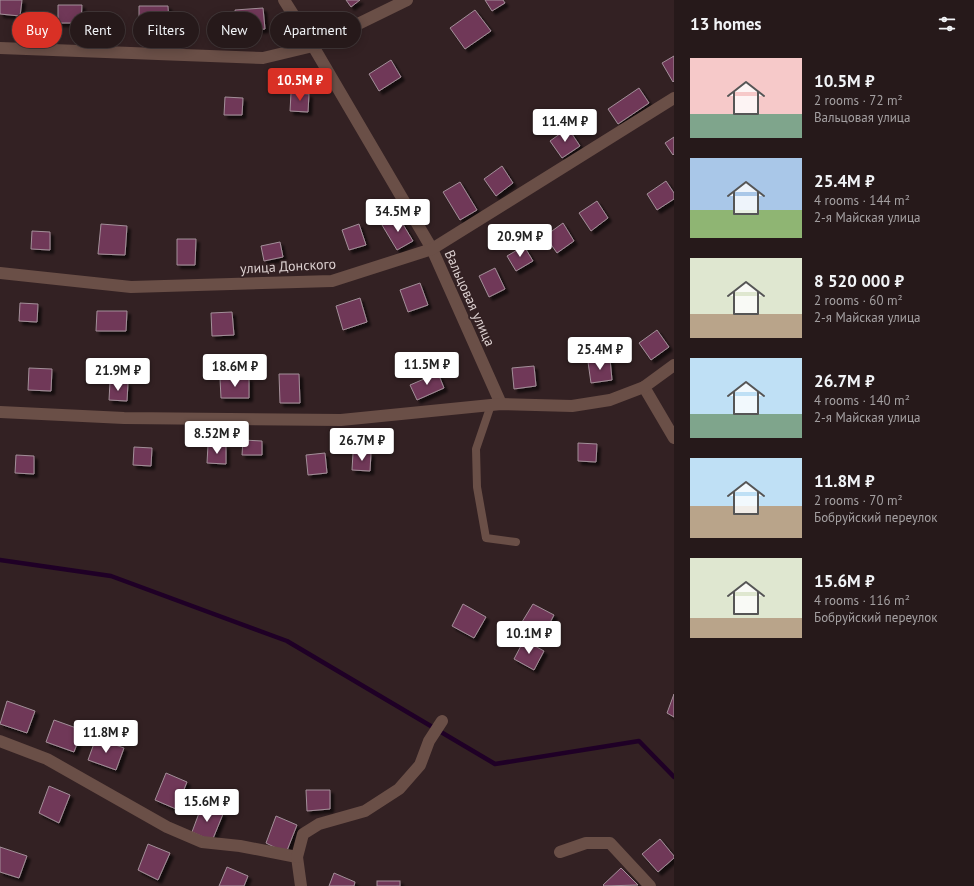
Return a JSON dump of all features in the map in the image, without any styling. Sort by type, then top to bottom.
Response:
[{"type":"street","name":"Вальцовая улица","points":[[284,0],[292,12]]},
{"type":"street","points":[[361,23],[407,0]]},
{"type":"street","points":[[0,48],[263,58],[306,48]]},
{"type":"street","name":"Вальцовая улица","points":[[315,48],[432,249],[496,405]]},
{"type":"street","name":"улица Донского","points":[[0,273],[131,287],[332,281],[432,249],[674,98]]},
{"type":"street","points":[[0,412],[124,418],[340,420],[496,405],[572,406],[610,400],[644,387],[674,365]]},
{"type":"street","points":[[644,387],[674,438]]},
{"type":"street","points":[[301,886],[297,857],[303,834],[319,824],[365,811],[399,789],[420,765],[429,741],[442,721]]},
{"type":"street","points":[[0,741],[47,758],[167,827],[202,842],[240,846],[297,857]]},
{"type":"street","points":[[560,852],[586,843],[610,843],[650,886]]},
{"type":"lane","points":[[496,405],[476,449],[477,487],[486,538],[516,542]]},
{"type":"building","points":[[0,0],[22,0],[20,12],[12,12],[12,15],[0,14]]},
{"type":"building","points":[[346,0],[360,0],[351,7]]},
{"type":"building","points":[[485,0],[503,0],[505,3],[492,11]]},
{"type":"building","points":[[58,5],[82,5],[82,12],[70,12],[70,23],[62,23],[62,12],[58,12]]},
{"type":"building","points":[[139,6],[168,6],[168,12],[139,12]]},
{"type":"building","points":[[263,8],[265,29],[262,29],[262,12],[235,12],[235,10]]},
{"type":"building","points":[[475,10],[491,31],[465,49],[450,28]]},
{"type":"building","points":[[674,56],[674,81],[673,82],[662,63]]},
{"type":"building","points":[[391,60],[401,77],[379,91],[369,74]]},
{"type":"building","points":[[639,88],[649,103],[618,124],[608,109]]},
{"type":"building","points":[[291,93],[309,94],[308,112],[290,111]]},
{"type":"building","points":[[225,97],[243,98],[242,115],[224,115]]},
{"type":"building","points":[[568,128],[580,146],[562,158],[550,141]]},
{"type":"building","points":[[674,137],[674,154],[673,155],[665,143]]},
{"type":"building","points":[[502,166],[513,183],[496,196],[484,179]]},
{"type":"building","points":[[666,181],[674,193],[674,199],[657,210],[647,194]]},
{"type":"building","points":[[460,182],[477,210],[460,220],[443,192]]},
{"type":"building","points":[[597,201],[608,218],[591,231],[579,213]]},
{"type":"building","points":[[398,216],[413,241],[397,250],[382,225]]},
{"type":"building","points":[[563,223],[574,241],[557,253],[545,236]]},
{"type":"building","points":[[101,224],[127,226],[125,255],[98,254]]},
{"type":"building","points":[[359,224],[366,245],[349,250],[342,230]]},
{"type":"building","points":[[32,231],[50,232],[50,250],[31,249]]},
{"type":"building","points":[[177,239],[196,239],[195,265],[177,265]]},
{"type":"building","points":[[280,242],[283,257],[264,261],[261,246]]},
{"type":"building","points":[[524,246],[533,261],[516,271],[507,256]]},
{"type":"building","points":[[495,268],[505,289],[489,297],[479,276]]},
{"type":"building","points":[[420,283],[428,305],[408,312],[400,290]]},
{"type":"building","points":[[360,298],[367,322],[343,330],[336,306]]},
{"type":"building","points":[[20,303],[38,304],[37,322],[19,321]]},
{"type":"building","points":[[97,311],[127,311],[126,331],[96,331]]},
{"type":"building","points":[[232,312],[234,335],[212,336],[211,313]]},
{"type":"building","points":[[657,330],[669,347],[651,360],[639,343]]},
{"type":"building","points":[[610,359],[612,380],[591,383],[588,362]]},
{"type":"building","points":[[534,366],[536,386],[514,389],[512,368]]},
{"type":"building","points":[[29,368],[52,369],[51,391],[28,390]]},
{"type":"building","points":[[438,373],[444,388],[417,400],[410,385]]},
{"type":"building","points":[[279,374],[299,374],[300,403],[280,403]]},
{"type":"building","points":[[249,378],[249,398],[221,398],[220,379]]},
{"type":"building","points":[[110,382],[128,383],[127,401],[109,400]]},
{"type":"building","points":[[243,440],[262,441],[262,455],[242,455]]},
{"type":"building","points":[[578,443],[597,444],[596,462],[578,461]]},
{"type":"building","points":[[208,445],[226,446],[226,464],[207,463]]},
{"type":"building","points":[[134,447],[152,448],[151,466],[133,465]]},
{"type":"building","points":[[325,453],[327,473],[308,475],[306,455]]},
{"type":"building","points":[[353,453],[371,453],[370,471],[352,470]]},
{"type":"building","points":[[16,455],[34,456],[34,474],[15,473]]},
{"type":"building","points":[[463,604],[486,617],[474,638],[452,626]]},
{"type":"building","points":[[533,604],[554,615],[544,634],[522,622]]},
{"type":"building","points":[[524,640],[544,651],[534,670],[514,659]]},
{"type":"building","points":[[674,694],[674,717],[667,713]]},
{"type":"building","points":[[7,701],[35,711],[27,733],[0,724]]},
{"type":"building","points":[[54,720],[82,730],[74,752],[46,742]]},
{"type":"building","points":[[96,738],[124,748],[116,770],[88,760]]},
{"type":"building","points":[[166,773],[187,782],[176,809],[155,800]]},
{"type":"building","points":[[49,786],[70,795],[59,823],[39,813]]},
{"type":"building","points":[[306,790],[330,790],[330,809],[307,811]]},
{"type":"building","points":[[202,805],[223,814],[212,841],[192,832]]},
{"type":"building","points":[[276,816],[297,825],[286,853],[266,843]]},
{"type":"building","points":[[660,839],[674,858],[658,872],[642,854]]},
{"type":"building","points":[[148,844],[170,853],[158,880],[138,870]]},
{"type":"building","points":[[0,847],[27,856],[19,878],[0,872]]},
{"type":"building","points":[[227,867],[248,876],[244,886],[219,886]]},
{"type":"building","points":[[621,868],[638,885],[603,885]]},
{"type":"building","points":[[334,873],[355,882],[354,886],[329,886]]},
{"type":"building","points":[[377,881],[400,881],[400,886],[377,886]]},
{"type":"waterway","points":[[0,560],[111,576],[287,641],[495,764],[639,741],[674,777]]}]
